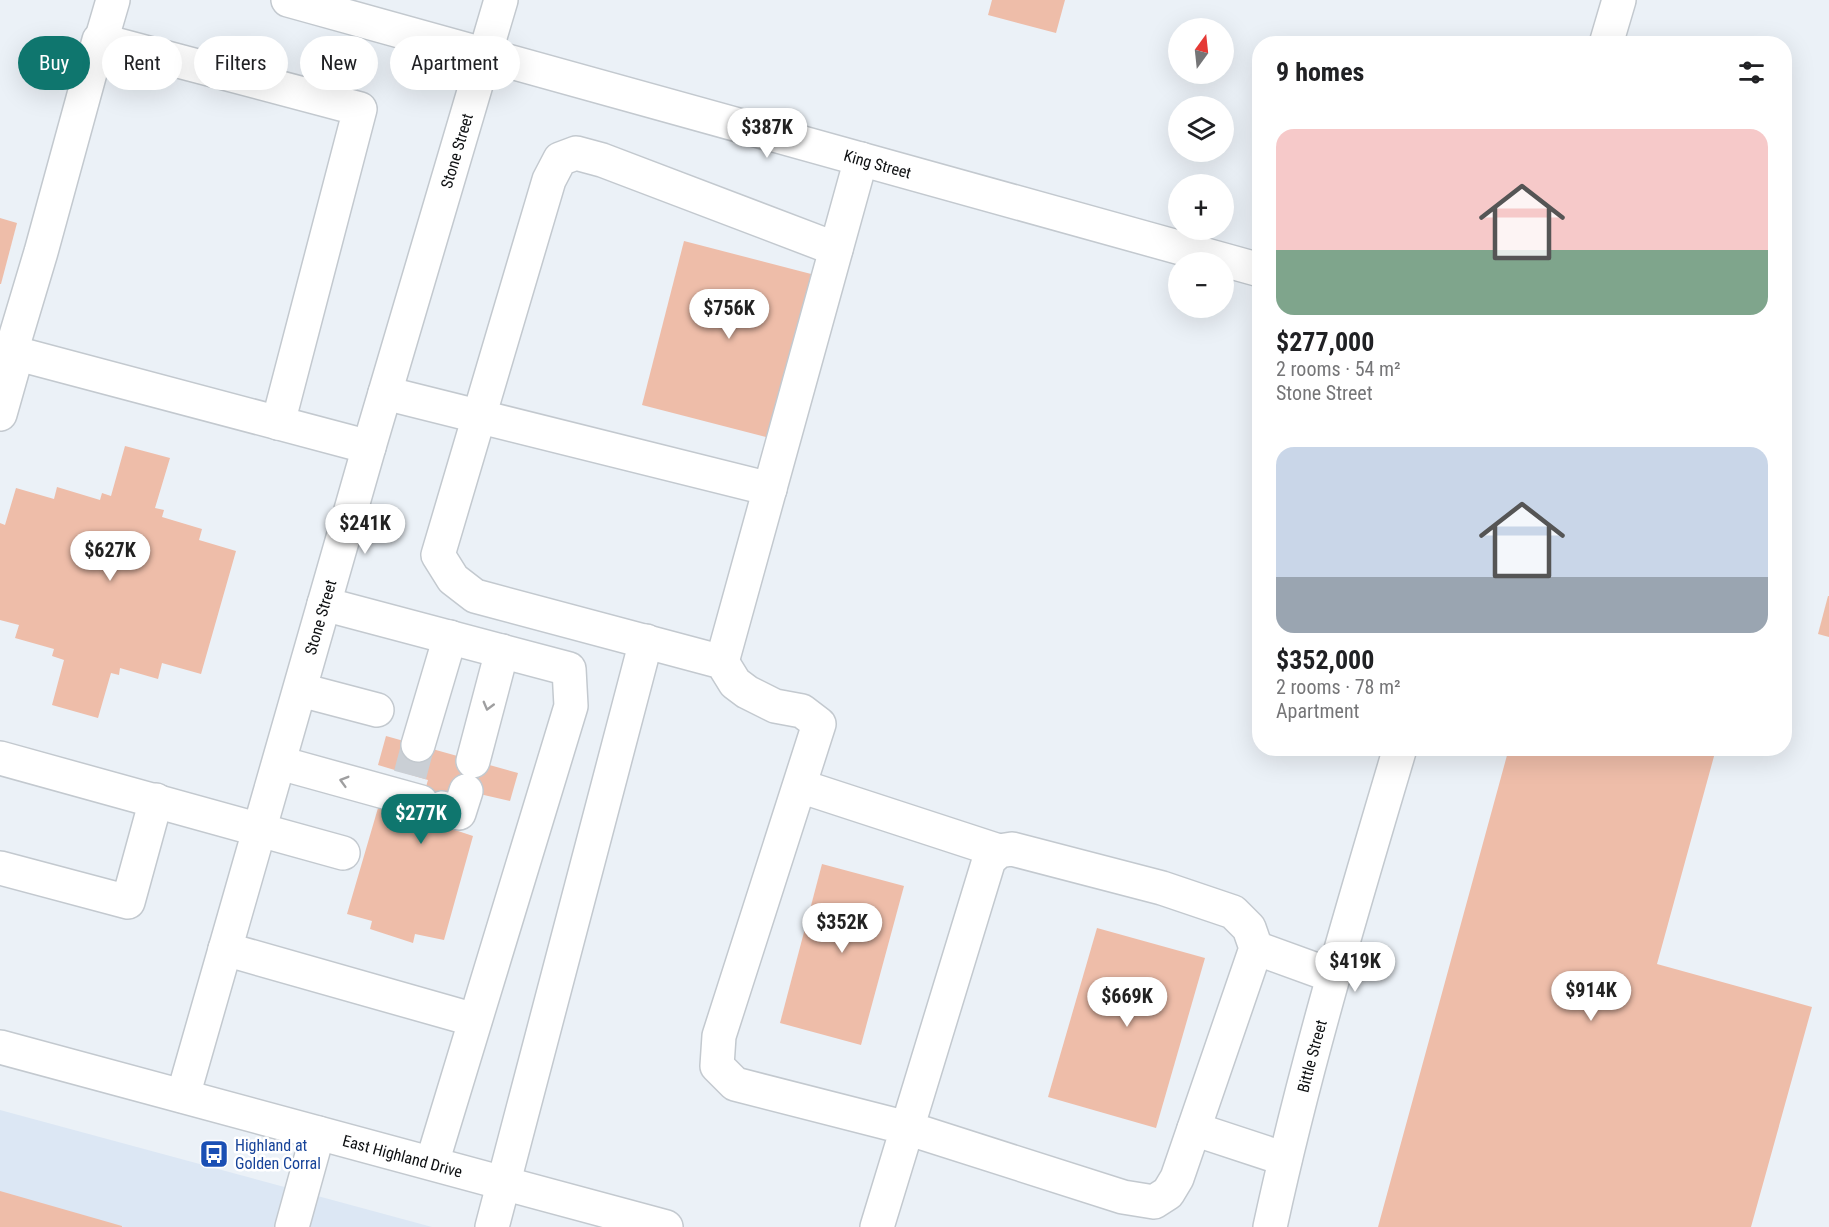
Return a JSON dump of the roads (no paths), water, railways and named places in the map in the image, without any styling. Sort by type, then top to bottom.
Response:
[{"type":"street","points":[[0,414],[9,354],[41,252],[99,40],[101,41],[113,0]]},
{"type":"street","name":"King Street","points":[[288,0],[419,36]]},
{"type":"street","name":"Stone Street","points":[[490,36],[501,0]]},
{"type":"street","points":[[1608,36],[1619,0]]},
{"type":"street","points":[[101,41],[360,109],[278,423]]},
{"type":"street","name":"King Street","points":[[520,64],[1252,268]]},
{"type":"street","name":"Stone Street","points":[[183,1096],[369,447],[474,90]]},
{"type":"street","points":[[800,786],[999,851],[1012,849],[1151,885],[1233,912],[1249,928],[1256,948],[1177,1178],[1168,1193],[1154,1202],[1123,1197],[907,1128],[735,1084],[717,1066],[719,1036],[819,724],[802,711],[775,706],[747,692],[735,683],[722,662],[475,596],[453,579],[438,555],[549,180],[560,159],[576,153],[602,160],[836,249]]},
{"type":"street","points":[[722,662],[861,159]]},
{"type":"street","points":[[9,354],[369,447]]},
{"type":"street","points":[[385,393],[770,489]]},
{"type":"street","points":[[324,604],[569,669],[571,706],[432,1163]]},
{"type":"street","points":[[433,783],[450,637]]},
{"type":"street","points":[[492,1227],[646,641]]},
{"type":"street","points":[[433,783],[502,651]]},
{"type":"street","points":[[301,690],[377,710]]},
{"type":"street","name":"Bittle Street","points":[[1270,1227],[1285,1159],[1333,976],[1398,756]]},
{"type":"street","points":[[0,758],[343,853]]},
{"type":"street","points":[[280,763],[433,783]]},
{"type":"street","points":[[0,868],[128,902],[156,800]]},
{"type":"street","points":[[877,1227],[989,860],[999,851]]},
{"type":"street","points":[[1256,948],[1333,976]]},
{"type":"street","points":[[225,949],[475,1020]]},
{"type":"street","name":"East Highland Drive","points":[[0,1047],[504,1183],[608,1219],[666,1227]]},
{"type":"street","points":[[1194,1129],[1285,1159]]},
{"type":"street","points":[[292,1227],[318,1133]]},
{"type":"tunnel","points":[[410,775],[418,745]]},
{"type":"place","name":"Highland at Golden Corral","points":[[214,1154]]}]
